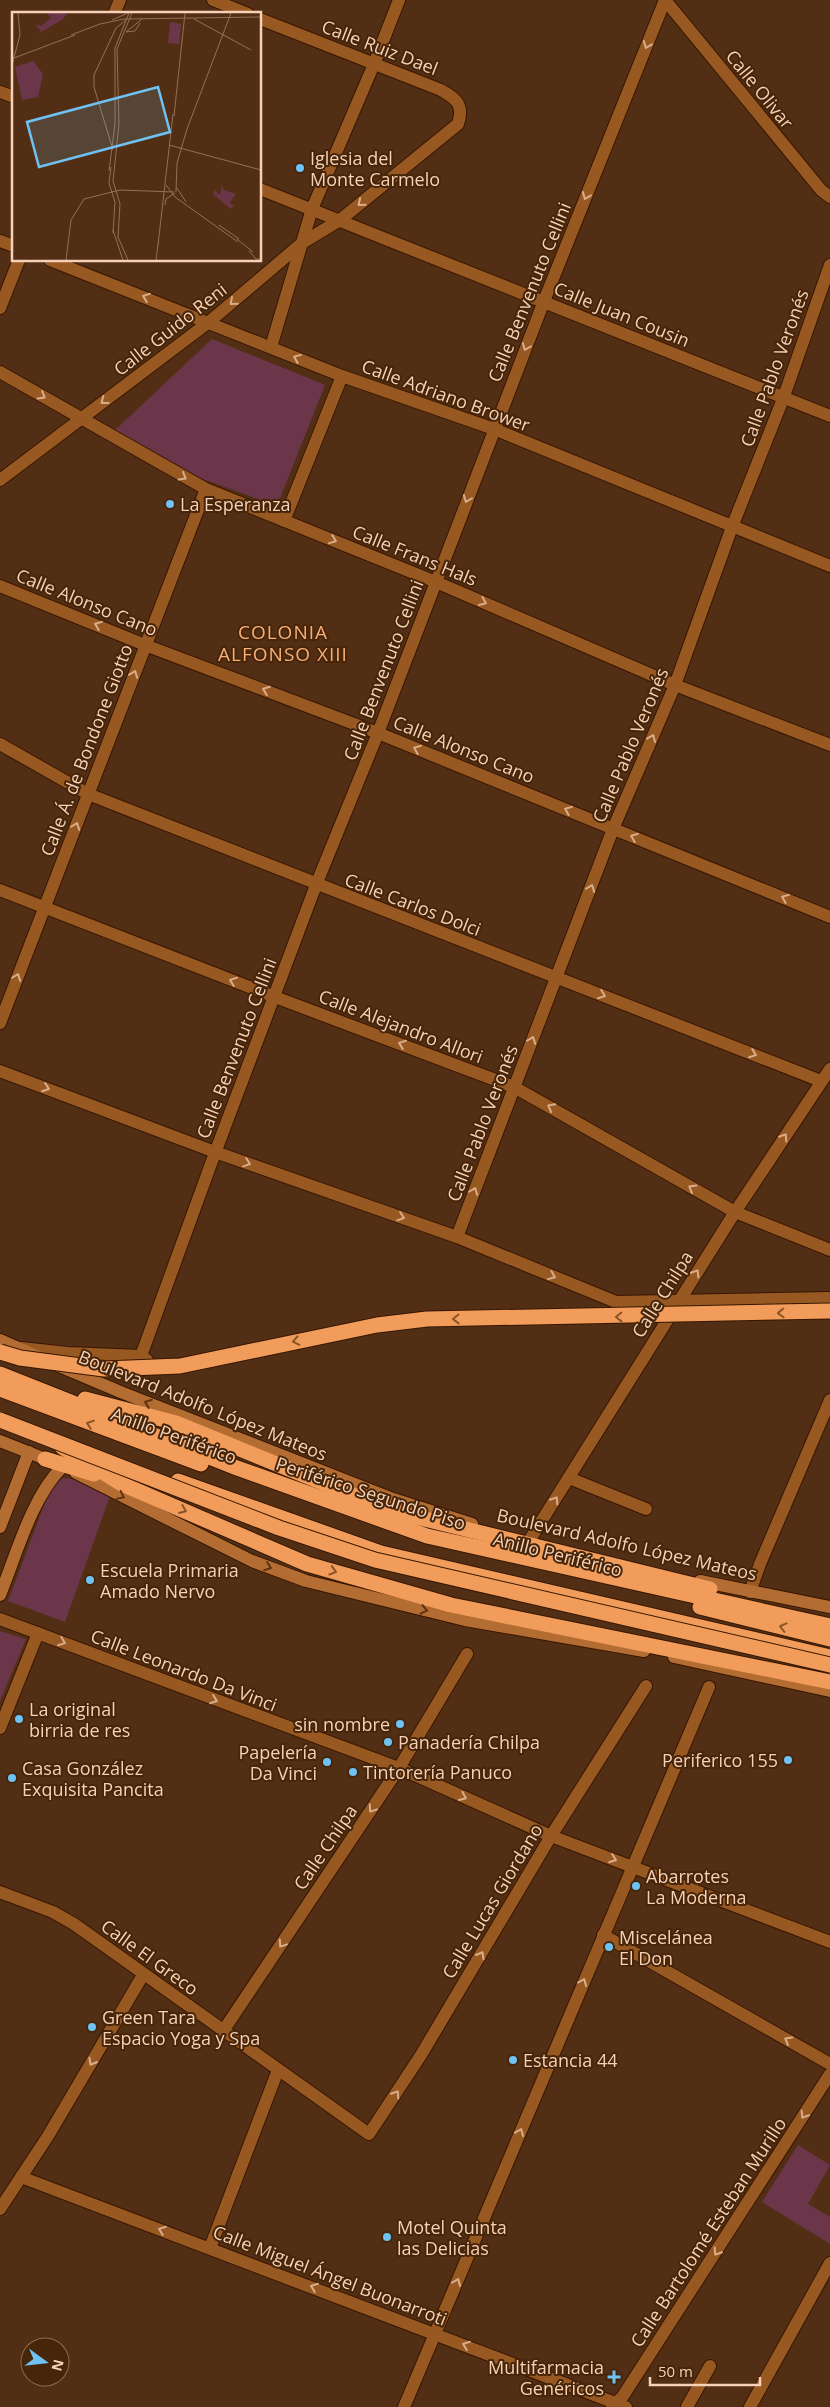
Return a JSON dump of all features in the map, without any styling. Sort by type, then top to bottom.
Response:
[{"type":"highway","points":[[0,1352],[20,1358],[104,1369],[170,1366],[377,1325],[427,1320],[830,1311]]},
{"type":"highway","points":[[0,1373],[89,1400],[176,1423],[392,1511],[830,1618]]},
{"type":"highway","name":"Periférico Segundo Piso","points":[[0,1373],[237,1468],[428,1536],[830,1626]]},
{"type":"highway","name":"Anillo Periférico","points":[[0,1389],[384,1531],[830,1639]]},
{"type":"highway","points":[[0,1418],[381,1553],[830,1657]]},
{"type":"highway","points":[[0,1418],[279,1528],[375,1560],[830,1666]]},
{"type":"highway","points":[[42,1434],[121,1484]]},
{"type":"highway","points":[[45,1458],[121,1484],[307,1564],[451,1605],[830,1682]]},
{"type":"main road","name":"Boulevard Adolfo López Mateos","points":[[0,1340],[123,1393],[393,1499],[528,1541],[750,1592],[830,1607]]},
{"type":"main road","points":[[0,1441],[45,1458],[252,1561],[306,1581],[465,1620],[666,1655],[830,1691]]},
{"type":"main road","points":[[0,1526],[29,1452]]},
{"type":"main road","points":[[0,1595],[39,1498],[49,1480],[62,1467]]},
{"type":"street","points":[[115,12],[120,0]]},
{"type":"street","points":[[213,0],[243,12]]},
{"type":"street","points":[[271,348],[312,208],[374,64],[399,0]]},
{"type":"street","name":"Calle Olivar","points":[[665,0],[820,190],[830,197]]},
{"type":"street","name":"Calle Benvenuto Cellini","points":[[16,1347],[145,1359],[215,1152],[316,885],[378,733],[544,301],[665,0]]},
{"type":"street","name":"Calle Ruiz Dael","points":[[261,19],[441,90],[456,100],[461,107],[460,115],[453,128]]},
{"type":"street","points":[[0,92],[12,96]]},
{"type":"street","name":"Calle Guido Reni","points":[[0,480],[209,322],[302,243],[340,220],[453,128]]},
{"type":"street","name":"Calle Juan Cousin","points":[[261,189],[544,301],[783,399],[830,416]]},
{"type":"street","points":[[0,241],[12,245]]},
{"type":"street","points":[[0,308],[19,261]]},
{"type":"street","name":"Calle Adriano Brower","points":[[53,261],[342,376],[494,429],[830,566]]},
{"type":"street","name":"Calle Pablo Veronés","points":[[457,1237],[613,828],[675,685],[732,527],[783,399],[830,265]]},
{"type":"street","name":"Calle Frans Hals","points":[[0,372],[206,489],[436,582],[675,685],[830,745]]},
{"type":"street","points":[[284,521],[342,376]]},
{"type":"street","name":"Calle Á. de Bondone Giotto","points":[[0,1023],[206,489]]},
{"type":"street","name":"Calle Alonso Cano","points":[[0,586],[145,644],[378,733],[830,917]]},
{"type":"street","name":"Calle Carlos Dolci","points":[[0,744],[88,794],[316,885],[821,1081]]},
{"type":"street","name":"Calle Alejandro Allori","points":[[0,890],[275,997],[514,1086],[592,1128],[735,1212],[830,1250]]},
{"type":"street","name":"Calle Chilpa","points":[[528,1541],[678,1301],[830,1069]]},
{"type":"street","points":[[0,1071],[215,1152],[457,1237],[616,1302],[830,1298]]},
{"type":"street","points":[[750,1592],[760,1564],[830,1400]]},
{"type":"street","points":[[569,1478],[646,1509]]},
{"type":"street","name":"Calle Leonardo Da Vinci","points":[[0,1619],[399,1768],[550,1836],[830,1942]]},
{"type":"street","points":[[0,1728],[38,1633]]},
{"type":"street","name":"Calle Chilpa","points":[[223,2031],[399,1768],[468,1654]]},
{"type":"street","name":"Calle Lucas Giordano","points":[[369,2134],[421,2055],[550,1836],[646,1686]]},
{"type":"street","points":[[404,2407],[709,1687]]},
{"type":"street","name":"Calle El Greco","points":[[0,1892],[53,1912],[74,1924],[143,1975],[369,2134]]},
{"type":"street","points":[[603,1935],[830,2064]]},
{"type":"street","points":[[0,2209],[48,2136],[143,1975]]},
{"type":"street","points":[[210,2248],[278,2070]]},
{"type":"street","name":"Calle Bartolomé Esteban Murillo","points":[[618,2406],[830,2074]]},
{"type":"street","name":"Calle Miguel Ángel Buonarroti","points":[[21,2177],[435,2333],[618,2406]]},
{"type":"street","points":[[750,2407],[830,2262]]},
{"type":"street","points":[[687,2407],[710,2366]]},
{"type":"shaded area","points":[[212,339],[325,385],[277,506],[200,478],[112,433]]},
{"type":"shaded area","points":[[63,1478],[79,1480],[110,1496],[65,1622],[8,1601],[46,1500],[54,1485]]},
{"type":"shaded area","points":[[0,1631],[26,1639],[0,1701]]},
{"type":"shaded area","points":[[798,2145],[830,2165],[808,2204],[830,2217],[830,2244],[762,2202]]},
{"type":"place","name":"Iglesia del Monte Carmelo","points":[[300,168]]},
{"type":"place","name":"La Esperanza","points":[[170,504]]},
{"type":"place","name":"Escuela Primaria Amado Nervo","points":[[90,1580]]},
{"type":"place","name":"La original birria de res","points":[[19,1719]]},
{"type":"place","name":"sin nombre","points":[[400,1724]]},
{"type":"place","name":"Panadería Chilpa","points":[[388,1742]]},
{"type":"place","name":"Periferico 155","points":[[788,1760]]},
{"type":"place","name":"Papelería Da Vinci","points":[[327,1762]]},
{"type":"place","name":"Tintorería Panuco","points":[[353,1772]]},
{"type":"place","name":"Casa González Exquisita Pancita","points":[[12,1778]]},
{"type":"place","name":"Abarrotes La Moderna","points":[[636,1886]]},
{"type":"place","name":"Miscelánea El Don","points":[[609,1947]]},
{"type":"place","name":"Green Tara Espacio Yoga y Spa","points":[[92,2027]]},
{"type":"place","name":"Estancia 44","points":[[513,2060]]},
{"type":"place","name":"Motel Quinta las Delicias","points":[[387,2237]]},
{"type":"place","name":"Multifarmacia Genéricos","points":[[614,2377]]},
{"type":"district","name":"COLONIA ALFONSO XIII","points":[[283,643]]}]
